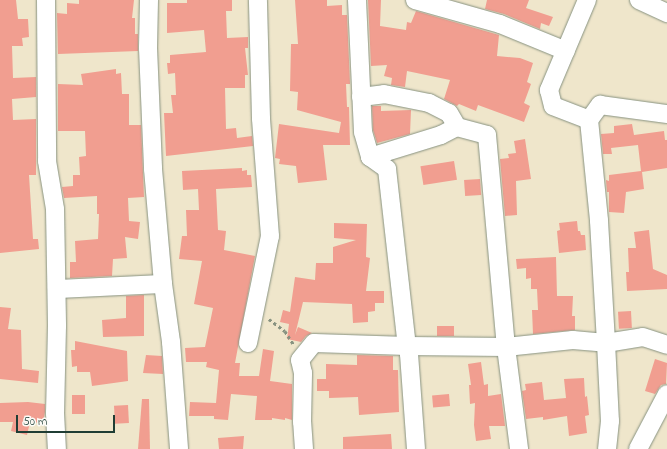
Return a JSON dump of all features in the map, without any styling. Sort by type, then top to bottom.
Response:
[{"type":"street","points":[[46,0],[47,160],[55,209],[57,289],[55,413],[57,449]]},
{"type":"street","points":[[149,0],[148,48],[153,169],[163,284],[171,342],[179,449]]},
{"type":"street","points":[[248,343],[270,236],[261,118],[258,0]]},
{"type":"street","points":[[357,0],[363,132],[370,157],[387,169],[409,354],[416,449]]},
{"type":"street","points":[[415,0],[500,24],[566,51]]},
{"type":"street","points":[[587,0],[549,90],[553,106],[588,120]]},
{"type":"street","points":[[639,0],[667,13]]},
{"type":"street","points":[[361,97],[384,94],[429,103],[449,113],[457,127]]},
{"type":"street","points":[[607,449],[610,421],[599,221],[588,120],[600,105],[667,114]]},
{"type":"street","points":[[370,157],[441,135],[457,127],[487,135],[506,347],[520,449]]},
{"type":"street","points":[[57,289],[163,284]]},
{"type":"street","points":[[304,449],[302,422],[303,373],[300,360],[314,343],[506,347],[573,340],[606,343],[643,337],[667,345]]},
{"type":"street","points":[[638,449],[667,394]]},
{"type":"path","points":[[254,312],[274,322],[285,331],[294,344],[300,360]]},
{"type":"building","points":[[0,0],[16,0],[18,19],[28,19],[29,37],[22,38],[23,46],[12,46],[13,78],[36,77],[36,97],[12,99],[13,120],[36,119],[36,175],[29,175],[33,239],[38,239],[39,249],[0,253]]},
{"type":"building","points":[[79,0],[134,0],[132,18],[135,18],[135,34],[138,34],[138,51],[58,54],[57,13],[67,14],[67,3],[79,4]]},
{"type":"building","points":[[187,0],[232,0],[232,11],[226,11],[227,38],[248,37],[248,48],[245,48],[248,75],[245,75],[245,88],[225,88],[226,129],[236,128],[237,138],[252,136],[253,146],[166,156],[164,113],[173,113],[171,95],[176,95],[175,73],[168,74],[167,63],[170,63],[170,55],[206,52],[204,30],[167,33],[167,3],[187,3]]},
{"type":"building","points":[[295,0],[327,0],[327,6],[342,5],[342,15],[347,15],[350,84],[346,84],[347,107],[349,107],[350,145],[323,145],[327,180],[298,183],[296,166],[279,164],[280,159],[275,158],[279,124],[339,133],[341,122],[297,110],[298,92],[290,91],[291,44],[298,44]]},
{"type":"building","points":[[368,0],[381,0],[380,26],[406,30],[407,22],[411,23],[416,11],[499,35],[497,56],[520,58],[533,63],[527,82],[531,84],[524,103],[530,106],[524,122],[478,105],[476,111],[459,104],[457,106],[444,99],[450,80],[407,71],[405,87],[391,85],[392,78],[384,76],[387,65],[371,66]]},
{"type":"building","points":[[487,0],[529,0],[526,8],[553,17],[549,26],[541,23],[540,29],[504,14],[485,9]]},
{"type":"building","points":[[116,69],[116,74],[121,73],[122,94],[129,94],[129,125],[141,125],[144,197],[128,198],[129,221],[140,222],[138,239],[125,237],[127,258],[113,259],[112,276],[70,278],[70,262],[76,262],[75,241],[98,239],[99,214],[97,214],[97,196],[64,198],[62,187],[73,186],[73,175],[80,175],[79,157],[86,156],[85,131],[58,131],[58,84],[83,85],[81,74]]},
{"type":"building","points":[[372,106],[381,106],[381,111],[411,110],[410,134],[377,143],[373,130]]},
{"type":"building","points":[[632,124],[634,135],[664,131],[665,140],[667,140],[667,168],[642,172],[644,189],[626,192],[624,213],[609,212],[609,192],[607,192],[606,180],[609,181],[609,175],[641,171],[638,145],[611,148],[612,154],[603,154],[601,134],[614,133],[614,126]]},
{"type":"building","points":[[525,139],[531,179],[516,181],[517,215],[505,216],[500,159],[509,158],[508,154],[516,153],[514,141]]},
{"type":"building","points":[[454,161],[457,180],[423,185],[420,166]]},
{"type":"building","points":[[242,168],[242,171],[247,170],[247,175],[251,175],[252,187],[216,189],[218,230],[226,231],[224,250],[255,256],[235,363],[240,363],[239,376],[259,376],[263,349],[274,351],[270,381],[292,384],[292,420],[285,418],[285,420],[272,418],[272,420],[255,420],[257,396],[231,394],[228,420],[214,419],[214,416],[189,416],[190,402],[216,403],[219,370],[206,367],[207,362],[186,362],[185,348],[205,347],[213,308],[194,304],[202,261],[179,259],[182,236],[187,236],[186,210],[199,210],[198,189],[183,190],[182,171]]},
{"type":"building","points":[[480,179],[481,195],[465,196],[464,180]]},
{"type":"building","points":[[577,221],[578,231],[580,231],[581,235],[585,235],[586,250],[559,253],[557,231],[560,230],[559,223]]},
{"type":"building","points":[[334,223],[367,224],[366,257],[370,258],[366,291],[384,291],[384,303],[375,303],[375,311],[368,312],[368,322],[353,323],[352,304],[303,302],[295,335],[298,327],[312,333],[306,336],[301,342],[287,339],[289,324],[280,322],[283,310],[290,312],[295,277],[315,280],[316,263],[333,263],[333,247],[356,240],[334,238]]},
{"type":"building","points":[[649,230],[653,269],[667,275],[667,289],[627,291],[626,272],[629,272],[628,248],[636,248],[634,232]]},
{"type":"building","points":[[556,257],[557,296],[573,296],[572,316],[575,316],[575,330],[533,334],[532,310],[538,310],[537,289],[531,289],[531,278],[526,279],[526,268],[517,269],[516,259]]},
{"type":"building","points":[[144,295],[144,336],[103,337],[102,320],[126,318],[126,296]]},
{"type":"building","points":[[0,307],[11,308],[8,329],[21,330],[22,369],[39,371],[38,383],[0,379]]},
{"type":"building","points":[[631,311],[632,328],[619,329],[618,312]]},
{"type":"building","points":[[437,326],[454,326],[454,336],[437,336]]},
{"type":"building","points":[[75,341],[127,351],[128,381],[92,386],[90,372],[77,372],[77,366],[72,367],[71,350],[75,350]]},
{"type":"building","points":[[146,355],[162,356],[163,374],[143,373]]},
{"type":"building","points":[[357,355],[393,356],[393,370],[398,370],[399,412],[359,415],[358,397],[329,398],[329,391],[317,391],[317,379],[326,379],[326,364],[357,365]]},
{"type":"building","points":[[655,359],[667,363],[666,384],[661,385],[655,394],[645,391]]},
{"type":"building","points":[[481,362],[484,385],[488,384],[488,396],[501,394],[505,426],[489,426],[491,439],[476,441],[474,425],[475,403],[470,404],[469,385],[471,385],[468,364]]},
{"type":"building","points":[[584,378],[585,397],[587,396],[589,415],[585,416],[587,433],[569,436],[567,416],[543,420],[543,417],[526,419],[522,391],[526,390],[525,384],[542,382],[544,400],[566,398],[564,379]]},
{"type":"building","points":[[449,394],[450,406],[433,407],[432,395]]},
{"type":"building","points":[[72,395],[85,395],[85,414],[72,414]]},
{"type":"building","points":[[142,399],[149,399],[150,449],[138,449]]},
{"type":"building","points":[[28,402],[45,404],[45,412],[43,423],[30,422],[27,435],[11,431],[13,422],[0,422],[0,403]]},
{"type":"building","points":[[128,405],[129,423],[115,424],[114,406]]},
{"type":"building","points":[[391,434],[392,449],[343,449],[343,437]]},
{"type":"building","points":[[244,436],[243,449],[219,449],[218,438]]}]
